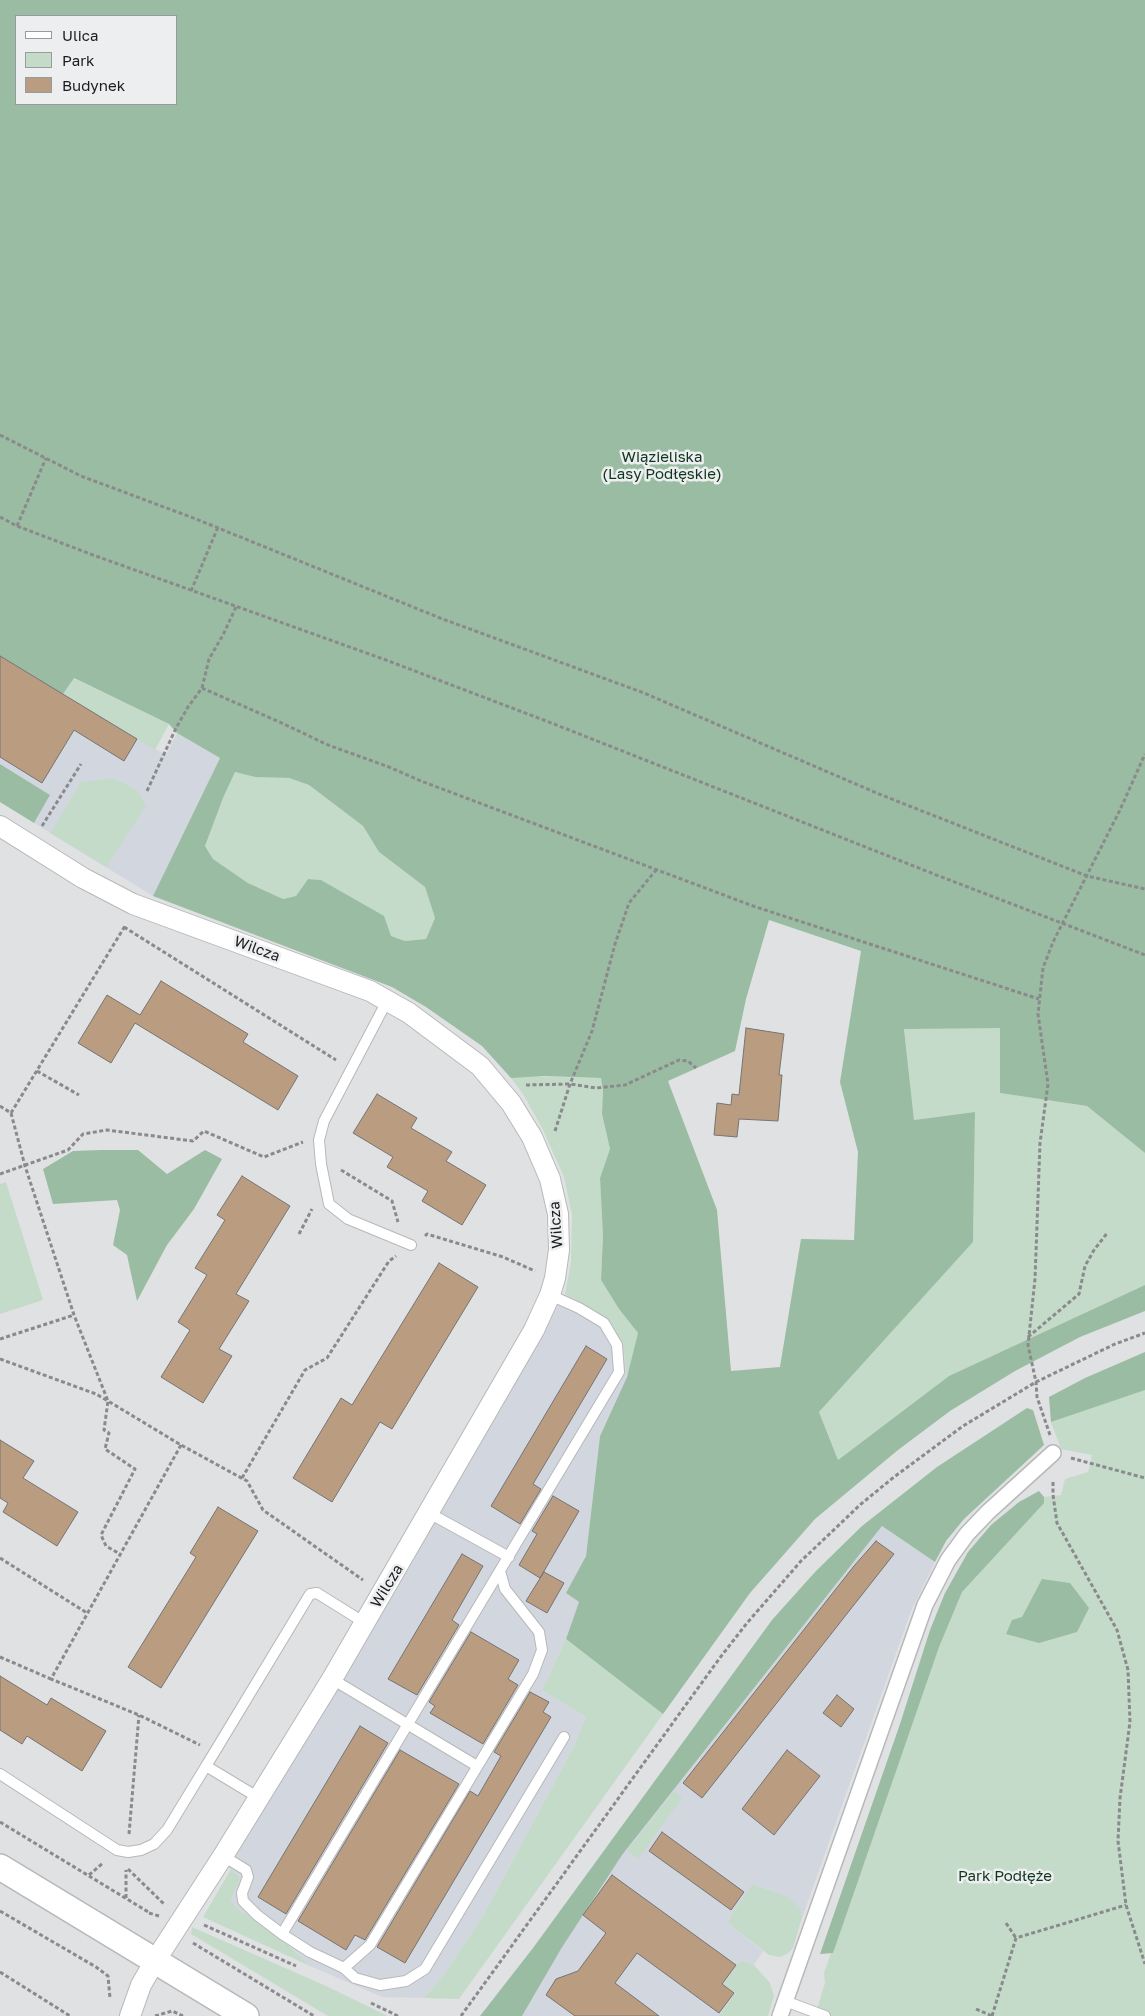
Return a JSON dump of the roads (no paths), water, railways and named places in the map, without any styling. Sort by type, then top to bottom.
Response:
[{"type":"street","name":"Wilcza","points":[[0,826],[83,878],[133,904],[370,991],[409,1013],[438,1033],[480,1066],[511,1103],[532,1137],[546,1168],[558,1214],[559,1250],[550,1295],[530,1338],[332,1679],[223,1856],[155,1961],[141,1985],[130,2016]]},
{"type":"street","points":[[780,2016],[925,1605],[948,1560],[967,1534],[988,1512],[1053,1453]]},
{"type":"street","points":[[0,1867],[246,2016]]},
{"type":"lane","points":[[387,1001],[324,1121],[320,1140],[321,1164],[329,1204],[348,1219],[411,1245]]},
{"type":"lane","points":[[282,1934],[619,1372],[617,1345],[604,1323],[579,1308],[550,1295]]},
{"type":"lane","points":[[429,1513],[509,1557]]},
{"type":"lane","points":[[344,1968],[370,1945],[533,1674],[542,1650],[539,1632],[505,1590],[500,1571]]},
{"type":"lane","points":[[0,1774],[117,1850],[128,1852],[141,1850],[154,1844],[166,1830],[310,1594],[317,1593],[365,1622]]},
{"type":"lane","points":[[332,1679],[477,1766]]},
{"type":"lane","points":[[223,1856],[246,1870],[248,1877],[242,1893],[243,1901],[257,1915],[282,1934],[310,1952],[344,1968],[355,1978],[380,1985],[406,1981],[425,1969],[564,1737]]},
{"type":"lane","points":[[206,1766],[259,1798]]},
{"type":"lane","points":[[785,2001],[825,2016]]},
{"type":"park label","name":"Wiązieliska (Lasy Podłęskie)","points":[[662,466]]},
{"type":"park label","name":"Park Podłęże","points":[[1005,1876]]}]
